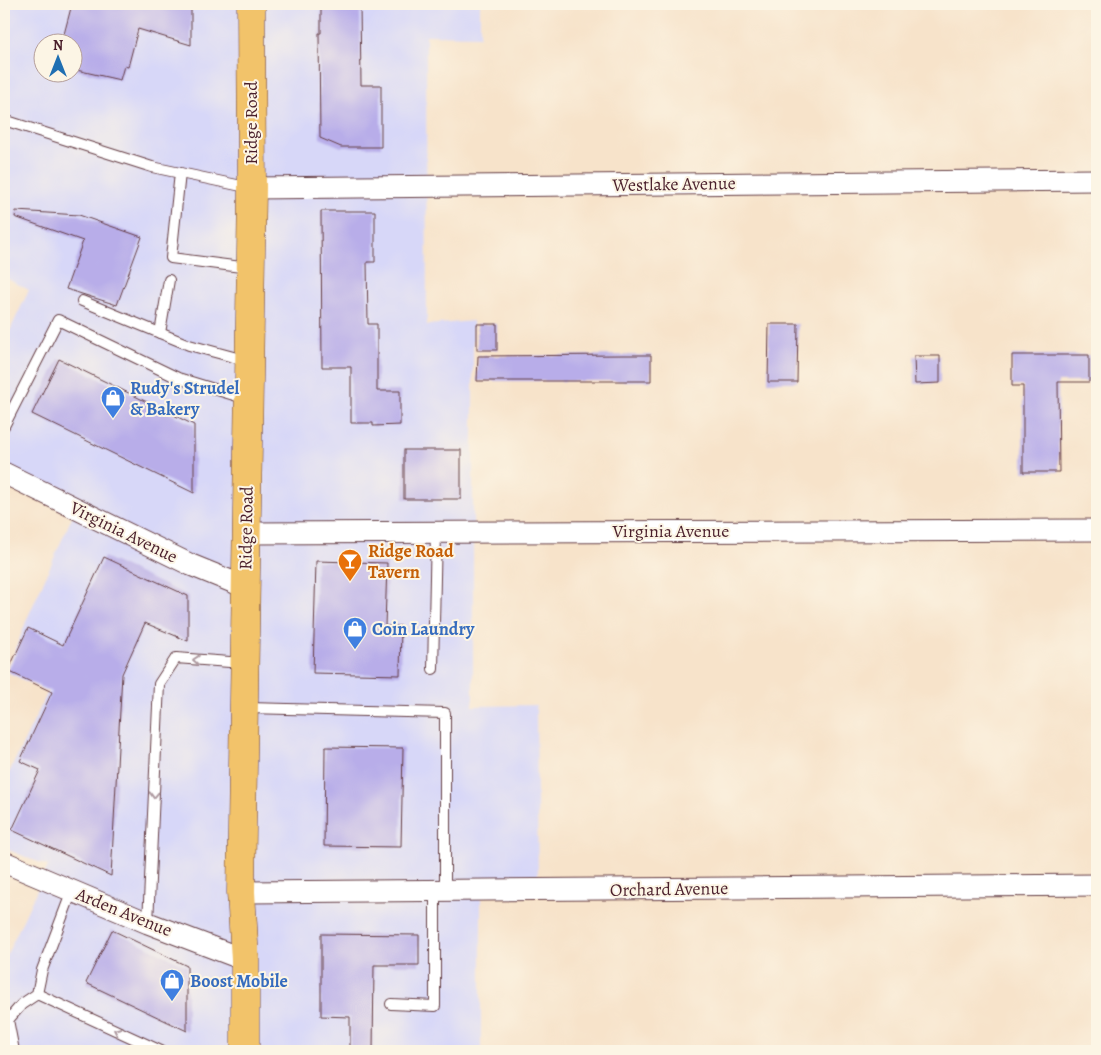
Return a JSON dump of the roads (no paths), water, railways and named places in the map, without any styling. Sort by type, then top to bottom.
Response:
[{"type":"main road","name":"Ridge Road","points":[[244,1051],[245,960],[241,892],[252,188],[250,4]]},
{"type":"street","name":"Westlake Avenue","points":[[252,188],[1097,180]]},
{"type":"street","name":"Virginia Avenue","points":[[4,473],[191,565],[245,587]]},
{"type":"street","name":"Virginia Avenue","points":[[246,533],[1097,530]]},
{"type":"street","name":"Arden Avenue","points":[[4,862],[148,923],[245,960]]},
{"type":"street","name":"Orchard Avenue","points":[[241,892],[1097,886]]},
{"type":"lane","points":[[4,120],[152,167],[252,188]]},
{"type":"lane","points":[[180,173],[171,258],[250,268]]},
{"type":"lane","points":[[160,333],[168,280]]},
{"type":"lane","points":[[82,301],[189,345],[249,361]]},
{"type":"lane","points":[[4,426],[58,320],[178,378],[248,399]]},
{"type":"lane","points":[[433,669],[436,532]]},
{"type":"lane","points":[[148,923],[158,684],[176,658],[244,663]]},
{"type":"lane","points":[[244,708],[445,713],[435,1006],[391,1004]]},
{"type":"lane","points":[[14,1051],[8,1020],[22,1004],[37,994],[42,970],[72,892]]},
{"type":"lane","points":[[37,994],[161,1051]]},
{"type":"place","name":"Rudy's Strudel & Bakery","points":[[113,419]]},
{"type":"place","name":"Ridge Road Tavern","points":[[350,582]]},
{"type":"place","name":"Coin Laundry","points":[[355,650]]},
{"type":"place","name":"Boost Mobile","points":[[172,1002]]}]
